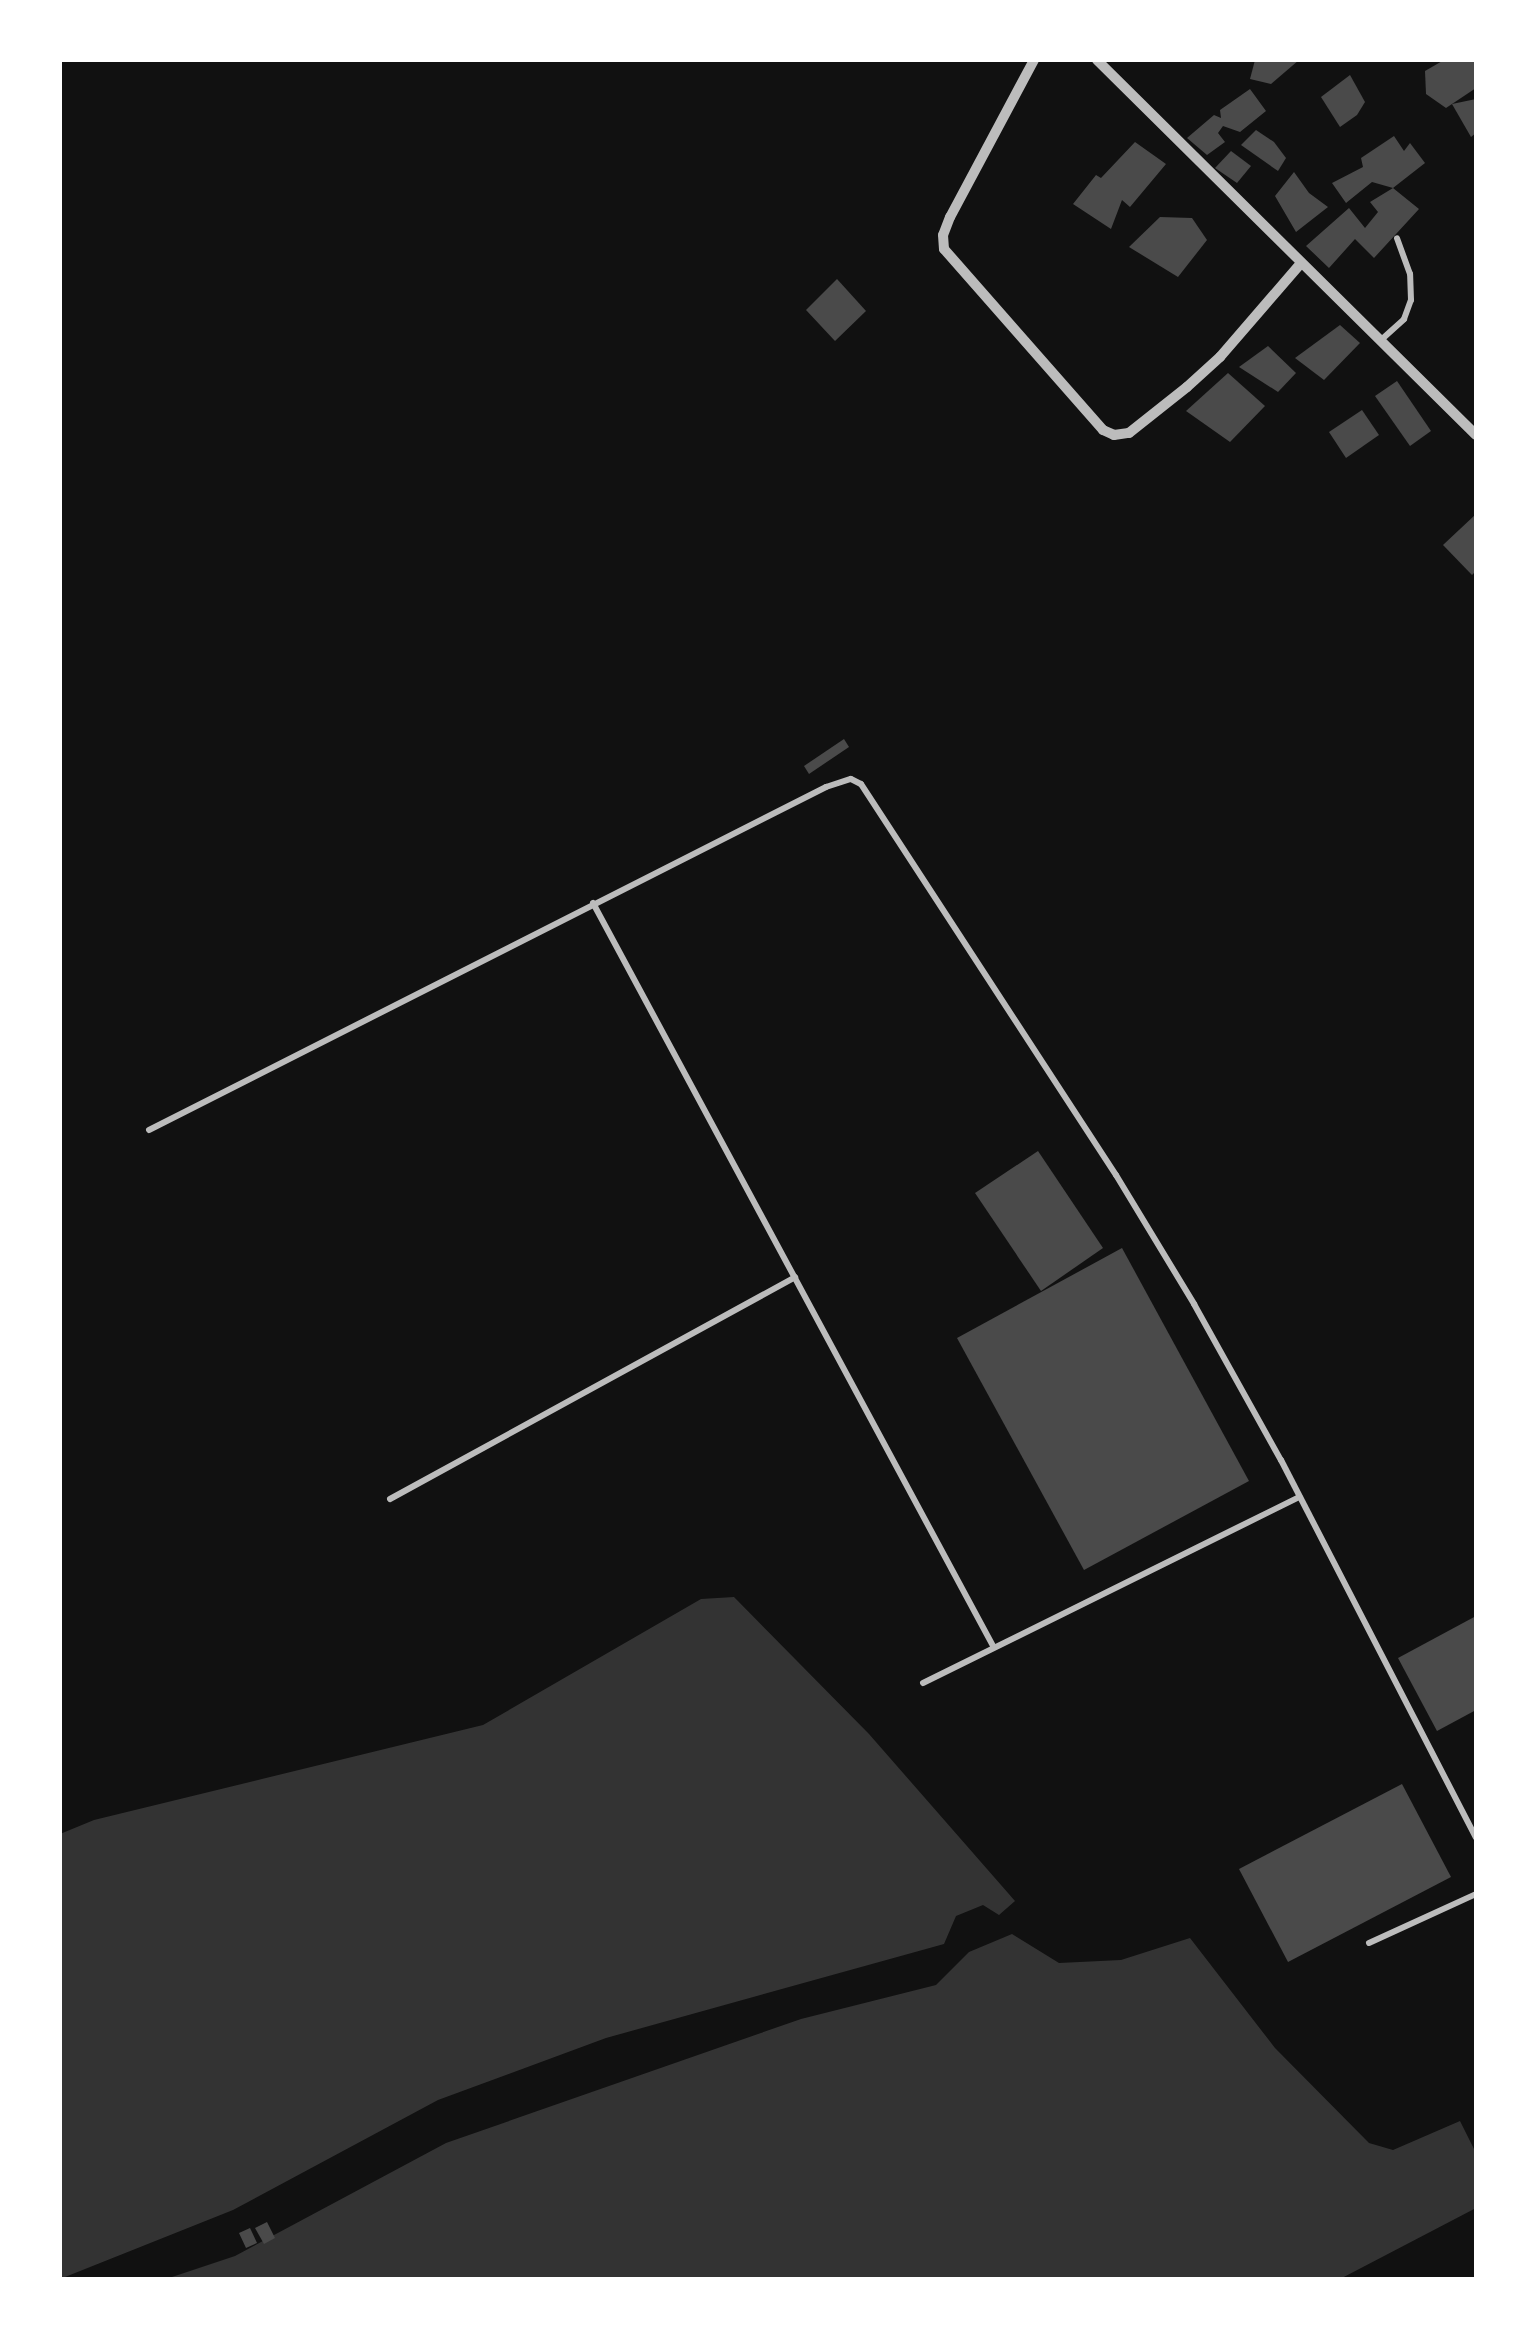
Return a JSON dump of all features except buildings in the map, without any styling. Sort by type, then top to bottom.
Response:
[{"type":"street","points":[[1034,60],[950,218],[943,235],[944,249],[1103,430],[1114,435],[1129,433],[1187,387],[1220,357],[1302,263]]},
{"type":"street","points":[[1098,60],[1476,435]]},
{"type":"lane","points":[[1380,340],[1404,319],[1411,300],[1410,274],[1397,238]]},
{"type":"lane","points":[[150,1130],[826,788],[850,779],[861,784],[1116,1175],[1194,1304],[1300,1497],[1476,1838]]},
{"type":"lane","points":[[593,903],[994,1646]]},
{"type":"lane","points":[[390,1499],[795,1277]]},
{"type":"lane","points":[[924,1683],[1300,1497]]},
{"type":"lane","points":[[1369,1943],[1476,1894]]},
{"type":"shaded area","points":[[734,1597],[869,1734],[1015,1901],[999,1915],[983,1905],[956,1916],[944,1944],[606,2038],[438,2100],[233,2210],[60,2279],[60,1834],[94,1820],[483,1725],[701,1599]]},
{"type":"shaded area","points":[[1012,1934],[1059,1963],[1121,1960],[1190,1938],[1275,2048],[1369,2143],[1393,2150],[1460,2121],[1476,2153],[1476,2208],[1340,2279],[166,2279],[235,2256],[446,2143],[801,2019],[936,1985],[969,1952]]}]
